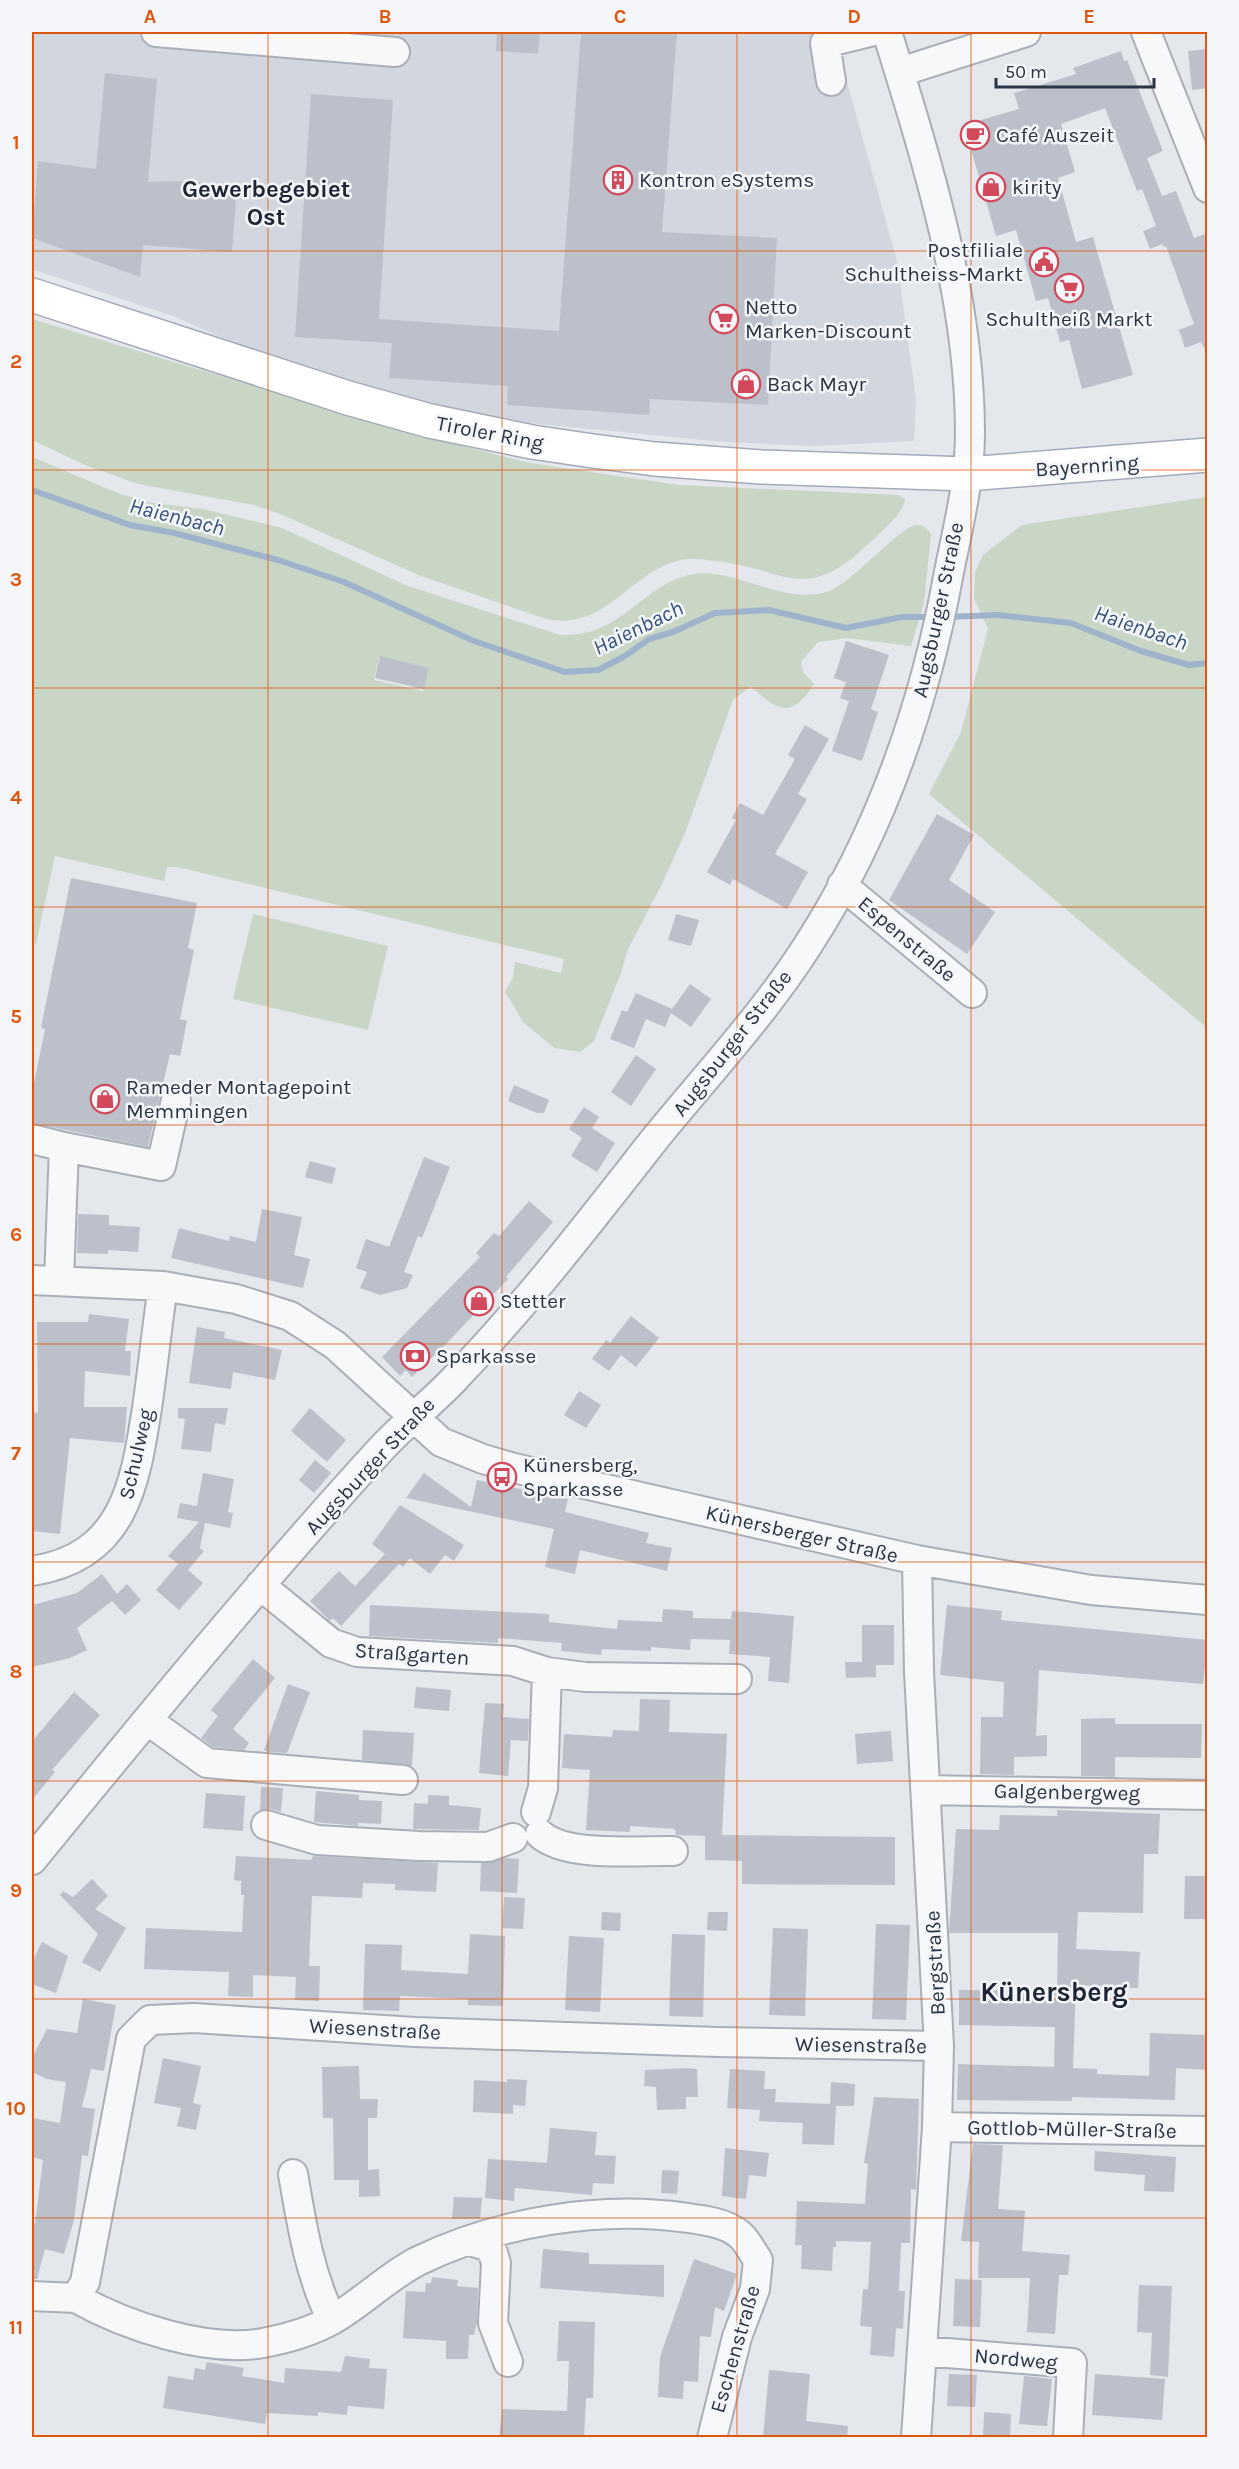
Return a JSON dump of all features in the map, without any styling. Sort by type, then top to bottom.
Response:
[{"type":"main road","name":"Tiroler Ring","points":[[32,295],[348,398],[430,421],[532,442],[655,459],[761,467],[967,474]]},
{"type":"main road","name":"Bayernring","points":[[967,474],[1208,455]]},
{"type":"street","points":[[156,32],[395,52]]},
{"type":"street","points":[[831,81],[825,43],[870,32]]},
{"type":"street","name":"Augsburger Straße","points":[[32,1860],[260,1584],[412,1416],[460,1374],[556,1265],[808,945],[866,840],[901,759],[938,634],[967,474],[970,435],[952,268],[900,72],[887,32]]},
{"type":"street","points":[[900,72],[1026,32]]},
{"type":"street","points":[[1146,32],[1208,188]]},
{"type":"street","name":"Espenstraße","points":[[842,885],[972,993]]},
{"type":"street","points":[[32,1139],[161,1166],[176,1100]]},
{"type":"street","points":[[60,1281],[64,1147]]},
{"type":"street","name":"Künersberger Straße","points":[[32,1280],[164,1286],[262,1306],[303,1322],[335,1345],[441,1442],[505,1466],[917,1560],[1091,1590],[1208,1600]]},
{"type":"street","name":"Schulweg","points":[[32,1571],[66,1561],[82,1553],[112,1527],[131,1492],[141,1448],[164,1286]]},
{"type":"street","name":"Bergstraße","points":[[916,2438],[937,2127],[939,2046],[917,1560]]},
{"type":"street","name":"Straßgarten","points":[[260,1584],[332,1643],[345,1649],[371,1654],[513,1661],[547,1672],[585,1677],[737,1679]]},
{"type":"street","points":[[266,1825],[317,1840],[418,1846],[488,1847],[530,1828],[543,1788],[547,1672]]},
{"type":"street","points":[[147,1720],[207,1763],[403,1780]]},
{"type":"street","name":"Galgenbergweg","points":[[926,1790],[1208,1795]]},
{"type":"street","points":[[530,1828],[553,1844],[571,1848],[673,1851]]},
{"type":"street","name":"Wiesenstraße","points":[[76,2298],[85,2282],[89,2266],[131,2039],[150,2020],[194,2018],[416,2032],[717,2042],[939,2046]]},
{"type":"street","name":"Gottlob-Müller-Straße","points":[[937,2127],[1208,2131]]},
{"type":"street","points":[[293,2174],[307,2256],[317,2289],[332,2320]]},
{"type":"street","name":"Eschenstraße","points":[[76,2298],[123,2322],[198,2341],[236,2345],[263,2343],[304,2332],[332,2320],[417,2262],[470,2241],[518,2226],[616,2214],[668,2215],[710,2221],[740,2234],[758,2260],[755,2289],[737,2337],[712,2438]]},
{"type":"street","points":[[470,2241],[486,2246],[493,2253],[496,2263],[493,2323],[508,2362]]},
{"type":"street","points":[[32,2296],[76,2298]]},
{"type":"street","name":"Nordweg","points":[[922,2351],[1072,2363],[1068,2438]]},
{"type":"shaded area","points":[[32,32],[833,32],[897,261],[916,400],[914,441],[814,446],[725,442],[528,423],[428,406],[333,377],[216,335],[173,316],[32,269]]},
{"type":"green space","points":[[32,319],[402,431],[530,463],[679,485],[898,495],[905,499],[905,502],[893,520],[877,536],[845,564],[826,574],[809,579],[793,578],[739,565],[688,559],[668,564],[651,573],[604,607],[587,616],[568,620],[546,619],[421,576],[280,514],[254,505],[138,484],[85,465],[32,440]]},
{"type":"green space","points":[[32,457],[120,494],[153,503],[203,509],[282,528],[408,586],[560,635],[580,634],[600,628],[668,583],[695,574],[729,577],[795,594],[829,591],[851,577],[899,534],[909,528],[921,525],[931,534],[924,603],[911,646],[847,638],[818,642],[801,662],[803,672],[814,684],[799,703],[784,708],[777,706],[751,686],[733,700],[686,831],[660,888],[628,949],[594,1041],[580,1052],[554,1048],[523,1022],[505,992],[513,977],[515,962],[561,973],[564,959],[177,867],[167,867],[164,881],[55,856],[36,944],[32,943]],"holes":[[[379,657],[429,668],[423,691],[374,680]]]},
{"type":"green space","points":[[1208,497],[1207,1028],[929,794],[961,732],[988,629],[974,598],[975,572],[983,555],[1022,525]]},
{"type":"green space","points":[[253,914],[388,946],[368,1030],[233,999]]},
{"type":"building","points":[[497,32],[540,32],[538,54],[496,51]]},
{"type":"building","points":[[581,32],[677,32],[662,232],[777,238],[768,405],[650,399],[649,415],[507,405],[508,386],[389,378],[392,343],[295,337],[311,94],[393,100],[379,319],[559,331]]},
{"type":"building","points":[[1208,49],[1208,88],[1192,90],[1188,51]]},
{"type":"building","points":[[1121,51],[1124,61],[1127,60],[1163,151],[1147,158],[1162,196],[1176,191],[1194,238],[1208,233],[1208,355],[1201,342],[1185,348],[1179,330],[1194,324],[1166,246],[1162,244],[1150,249],[1143,231],[1156,226],[1142,189],[1137,191],[1105,108],[1061,124],[1075,172],[1058,178],[1076,242],[1093,237],[1133,375],[1082,389],[1069,340],[1060,342],[1048,298],[1036,301],[1016,230],[996,236],[964,125],[1019,109],[1014,93],[1076,74],[1073,68]]},
{"type":"building","points":[[105,73],[157,79],[148,182],[188,181],[237,187],[232,252],[143,245],[140,277],[32,238],[38,161],[96,169]]},
{"type":"building","points":[[846,641],[889,655],[871,709],[878,712],[862,761],[832,751],[849,701],[840,698],[846,682],[834,678]]},
{"type":"building","points":[[380,656],[429,668],[424,689],[375,678]]},
{"type":"building","points":[[805,725],[829,739],[798,794],[807,799],[775,854],[808,872],[787,909],[733,879],[730,885],[707,872],[736,820],[732,818],[740,803],[763,815],[795,759],[788,755]]},
{"type":"building","points":[[937,814],[974,835],[949,880],[995,912],[967,954],[889,900]]},
{"type":"building","points":[[71,878],[197,903],[188,948],[194,950],[180,1019],[187,1021],[180,1056],[170,1054],[148,1147],[32,1123],[32,1093],[45,1029],[41,1028]]},
{"type":"building","points":[[676,914],[699,920],[691,946],[668,940]]},
{"type":"building","points":[[690,984],[711,999],[691,1027],[671,1013],[665,1027],[646,1019],[634,1048],[610,1039],[622,1010],[627,1012],[636,993],[672,1009]]},
{"type":"building","points":[[636,1055],[656,1069],[631,1106],[611,1092]]},
{"type":"building","points":[[514,1085],[549,1100],[544,1113],[537,1113],[508,1101]]},
{"type":"building","points":[[584,1107],[599,1117],[592,1128],[615,1143],[597,1172],[571,1156],[582,1138],[569,1129]]},
{"type":"building","points":[[424,1157],[450,1167],[422,1238],[418,1236],[404,1272],[413,1275],[407,1288],[380,1295],[360,1288],[367,1272],[356,1268],[366,1239],[389,1247]]},
{"type":"building","points":[[310,1161],[336,1168],[332,1184],[305,1177]]},
{"type":"building","points":[[529,1201],[553,1222],[506,1277],[508,1279],[444,1346],[412,1377],[406,1370],[400,1376],[382,1357],[480,1257],[476,1253],[494,1233],[499,1236]]},
{"type":"building","points":[[262,1209],[302,1217],[294,1255],[310,1259],[303,1288],[171,1258],[179,1228],[229,1241],[230,1236],[256,1242]]},
{"type":"building","points":[[78,1214],[109,1215],[109,1225],[140,1227],[138,1252],[108,1250],[108,1254],[77,1253]]},
{"type":"building","points":[[89,1314],[129,1319],[125,1351],[131,1351],[130,1376],[85,1371],[84,1407],[127,1407],[124,1443],[70,1438],[60,1534],[32,1531],[32,1412],[38,1413],[37,1322],[88,1322]]},
{"type":"building","points":[[631,1316],[659,1338],[636,1367],[621,1355],[609,1371],[592,1359],[606,1340],[610,1343]]},
{"type":"building","points":[[197,1327],[225,1332],[224,1338],[282,1350],[275,1380],[233,1372],[231,1389],[189,1383]]},
{"type":"building","points":[[579,1391],[601,1405],[586,1428],[564,1415]]},
{"type":"building","points":[[178,1408],[228,1408],[225,1425],[215,1423],[211,1452],[181,1449],[185,1419],[178,1418]]},
{"type":"building","points":[[310,1408],[346,1440],[327,1462],[291,1431]]},
{"type":"building","points":[[315,1460],[331,1473],[314,1493],[299,1480]]},
{"type":"building","points":[[203,1473],[234,1479],[228,1512],[233,1513],[230,1528],[205,1523],[200,1548],[204,1551],[188,1570],[203,1583],[179,1610],[156,1590],[178,1564],[168,1556],[199,1522],[177,1518],[180,1503],[197,1506]]},
{"type":"building","points":[[424,1473],[471,1507],[477,1480],[568,1499],[565,1512],[649,1533],[646,1543],[672,1548],[667,1571],[580,1550],[575,1574],[545,1567],[554,1529],[406,1498]]},
{"type":"building","points":[[400,1505],[464,1545],[454,1561],[445,1555],[430,1574],[410,1558],[403,1567],[399,1564],[341,1626],[333,1618],[330,1621],[310,1601],[339,1571],[355,1586],[385,1554],[372,1544]]},
{"type":"building","points":[[102,1574],[117,1594],[127,1584],[141,1600],[125,1615],[112,1601],[77,1628],[87,1650],[70,1658],[32,1667],[32,1605],[77,1593]]},
{"type":"building","points":[[370,1605],[549,1614],[549,1622],[617,1629],[618,1620],[662,1622],[663,1609],[693,1611],[693,1618],[731,1619],[732,1611],[794,1616],[789,1683],[768,1681],[770,1657],[729,1654],[730,1640],[691,1639],[690,1650],[651,1647],[651,1651],[602,1649],[601,1655],[561,1651],[562,1643],[498,1638],[498,1643],[369,1636]]},
{"type":"building","points":[[947,1605],[1002,1611],[1001,1620],[1208,1640],[1203,1684],[1039,1670],[1036,1736],[1047,1735],[1047,1756],[1014,1757],[1014,1775],[980,1774],[981,1717],[1003,1717],[1004,1682],[940,1675]]},
{"type":"building","points":[[862,1625],[894,1625],[894,1665],[876,1665],[876,1677],[846,1678],[845,1662],[862,1662]]},
{"type":"building","points":[[253,1659],[275,1678],[233,1729],[249,1743],[244,1750],[213,1747],[201,1738],[218,1716],[211,1710]]},
{"type":"building","points":[[288,1684],[310,1692],[287,1753],[268,1752],[264,1750]]},
{"type":"building","points":[[416,1687],[451,1690],[449,1711],[414,1708]]},
{"type":"building","points":[[74,1692],[100,1715],[52,1770],[55,1772],[32,1800],[32,1741]]},
{"type":"building","points":[[640,1699],[670,1700],[669,1732],[727,1734],[722,1835],[895,1837],[895,1885],[742,1884],[742,1861],[705,1860],[705,1836],[676,1835],[675,1829],[630,1826],[630,1832],[586,1830],[590,1770],[562,1768],[564,1734],[612,1737],[613,1730],[639,1731]]},
{"type":"building","points":[[485,1703],[504,1704],[503,1717],[529,1719],[528,1741],[511,1740],[508,1776],[479,1773]]},
{"type":"building","points":[[1115,1718],[1115,1724],[1202,1724],[1201,1758],[1115,1757],[1115,1777],[1081,1776],[1081,1719]]},
{"type":"building","points":[[363,1730],[414,1733],[412,1766],[362,1760]]},
{"type":"building","points":[[891,1731],[893,1761],[857,1764],[855,1734]]},
{"type":"building","points":[[261,1787],[283,1788],[281,1812],[270,1809],[260,1810]]},
{"type":"building","points":[[316,1791],[359,1795],[359,1800],[382,1801],[381,1824],[358,1823],[358,1826],[314,1822]]},
{"type":"building","points":[[206,1793],[245,1796],[243,1831],[203,1828]]},
{"type":"building","points":[[428,1795],[449,1796],[449,1805],[481,1808],[479,1830],[413,1829],[414,1803],[428,1804]]},
{"type":"building","points":[[1057,1810],[1160,1814],[1158,1854],[1144,1854],[1143,1913],[1078,1912],[1076,1949],[1140,1952],[1138,1988],[1076,1985],[1073,2068],[1097,2069],[1097,2074],[1149,2076],[1150,2033],[1208,2035],[1208,2070],[1176,2068],[1175,2100],[1072,2097],[1072,2101],[957,2100],[958,2064],[1054,2067],[1055,2027],[959,2025],[959,1990],[1057,1991],[1058,1933],[949,1933],[956,1829],[999,1830],[1000,1815],[1057,1816]]},
{"type":"building","points":[[236,1856],[311,1860],[313,1856],[438,1863],[436,1892],[395,1890],[395,1884],[363,1883],[362,1898],[312,1896],[309,1966],[320,1966],[319,2001],[295,2000],[296,1977],[253,1975],[253,1997],[228,1996],[229,1972],[144,1969],[146,1928],[242,1932],[244,1895],[241,1895],[241,1881],[234,1880]]},
{"type":"building","points":[[506,1858],[519,1859],[517,1893],[480,1891],[481,1863]]},
{"type":"building","points":[[1185,1876],[1208,1876],[1208,1919],[1184,1919]]},
{"type":"building","points":[[92,1879],[108,1896],[95,1909],[126,1928],[100,1972],[82,1962],[98,1934],[60,1895],[63,1891],[73,1897]]},
{"type":"building","points":[[504,1897],[525,1898],[523,1929],[502,1928]]},
{"type":"building","points":[[602,1912],[621,1913],[620,1931],[601,1930]]},
{"type":"building","points":[[708,1912],[728,1912],[727,1931],[707,1930]]},
{"type":"building","points":[[876,1924],[910,1925],[906,2020],[872,2019]]},
{"type":"building","points":[[773,1928],[808,1929],[805,2016],[769,2015]]},
{"type":"building","points":[[470,1934],[505,1936],[503,2006],[468,2005],[468,1999],[400,1996],[399,2011],[363,2010],[365,1944],[402,1945],[401,1970],[468,1974]]},
{"type":"building","points":[[672,1934],[705,1935],[703,2017],[669,2016]]},
{"type":"building","points":[[569,1936],[604,1938],[600,2012],[565,2010]]},
{"type":"building","points":[[42,1942],[68,1956],[56,1993],[32,1984],[32,1962]]},
{"type":"building","points":[[83,1999],[116,2005],[104,2071],[91,2069],[82,2107],[95,2109],[88,2156],[82,2155],[74,2220],[64,2254],[45,2249],[37,2279],[32,2279],[32,2223],[35,2224],[43,2160],[32,2157],[32,2118],[60,2123],[66,2082],[47,2079],[32,2072],[32,2058],[47,2029],[77,2033]]},
{"type":"building","points":[[163,2058],[201,2066],[193,2103],[201,2105],[196,2130],[177,2126],[181,2108],[154,2103]]},
{"type":"building","points":[[359,2066],[360,2099],[378,2099],[377,2118],[368,2118],[368,2170],[379,2169],[380,2196],[359,2197],[359,2180],[334,2180],[333,2118],[323,2118],[322,2067]]},
{"type":"building","points":[[697,2069],[698,2097],[686,2097],[686,2109],[657,2110],[656,2087],[644,2086],[645,2070]]},
{"type":"building","points":[[730,2069],[765,2071],[764,2089],[776,2089],[775,2102],[830,2104],[831,2082],[855,2084],[854,2106],[836,2106],[834,2145],[802,2144],[803,2123],[759,2121],[760,2110],[727,2108]]},
{"type":"building","points":[[507,2079],[527,2080],[525,2106],[513,2105],[513,2114],[473,2112],[474,2080],[507,2082]]},
{"type":"building","points":[[874,2097],[919,2099],[916,2190],[911,2189],[910,2243],[901,2243],[899,2291],[905,2291],[903,2329],[896,2328],[894,2357],[870,2355],[872,2327],[860,2326],[863,2289],[868,2289],[871,2242],[836,2241],[836,2247],[833,2247],[832,2271],[801,2269],[802,2245],[795,2245],[797,2201],[865,2204],[868,2164],[864,2163]]},
{"type":"building","points":[[550,2128],[597,2132],[595,2155],[616,2156],[614,2184],[593,2183],[592,2195],[515,2188],[514,2201],[485,2198],[488,2159],[547,2163]]},
{"type":"building","points":[[973,2144],[1003,2145],[998,2209],[1025,2211],[1022,2251],[1070,2255],[1068,2275],[1059,2275],[1055,2334],[1027,2332],[1030,2278],[978,2278],[979,2242],[961,2241]]},
{"type":"building","points":[[725,2148],[769,2153],[766,2177],[749,2175],[746,2199],[722,2196]]},
{"type":"building","points":[[1095,2151],[1176,2157],[1174,2192],[1144,2191],[1145,2175],[1094,2171]]},
{"type":"building","points":[[662,2170],[679,2171],[677,2194],[661,2193]]},
{"type":"building","points":[[454,2197],[482,2198],[480,2219],[452,2219]]},
{"type":"building","points":[[543,2249],[589,2253],[589,2264],[664,2265],[664,2297],[540,2288]]},
{"type":"building","points":[[694,2259],[737,2274],[724,2311],[715,2307],[711,2337],[700,2336],[698,2382],[684,2381],[683,2399],[658,2397],[660,2357]]},
{"type":"building","points":[[432,2277],[458,2280],[457,2286],[478,2288],[477,2322],[474,2335],[469,2335],[468,2359],[446,2359],[446,2341],[403,2338],[406,2291],[425,2292],[426,2283],[431,2283]]},
{"type":"building","points":[[955,2279],[982,2280],[980,2327],[953,2326]]},
{"type":"building","points":[[1139,2285],[1172,2286],[1168,2377],[1150,2375],[1152,2333],[1137,2332]]},
{"type":"building","points":[[559,2321],[595,2322],[593,2398],[586,2398],[584,2438],[499,2438],[502,2409],[567,2411],[569,2361],[557,2361]]},
{"type":"building","points":[[345,2356],[370,2359],[369,2368],[387,2369],[384,2409],[348,2406],[347,2415],[318,2412],[318,2416],[267,2413],[265,2424],[163,2408],[168,2376],[193,2380],[195,2368],[205,2370],[207,2362],[244,2368],[242,2376],[284,2383],[285,2368],[341,2372]]},
{"type":"building","points":[[769,2370],[810,2374],[806,2421],[848,2426],[847,2438],[763,2438]]},
{"type":"building","points":[[949,2374],[977,2375],[975,2407],[947,2406]]},
{"type":"building","points":[[1095,2374],[1165,2379],[1162,2420],[1092,2415]]},
{"type":"building","points":[[1024,2376],[1052,2379],[1047,2426],[1019,2424]]},
{"type":"building","points":[[984,2412],[1011,2414],[1010,2438],[983,2438]]},
{"type":"waterway","name":"Haienbach","points":[[32,490],[130,525],[174,533],[278,560],[344,582],[474,641],[565,672],[598,670],[625,656],[649,639],[673,632],[715,613],[769,610],[846,628],[902,617],[933,617]]},
{"type":"waterway","name":"Haienbach","points":[[946,617],[998,615],[1071,623],[1141,651],[1189,665],[1208,663]]},
{"type":"place","name":"Café Auszeit","points":[[975,135]]},
{"type":"place","name":"Kontron eSystems","points":[[618,180]]},
{"type":"place","name":"kirity","points":[[991,187]]},
{"type":"place","name":"Postfiliale Schultheiss-Markt","points":[[1044,262]]},
{"type":"place","name":"Schultheiß Markt","points":[[1069,288]]},
{"type":"place","name":"Netto Marken-Discount","points":[[724,319]]},
{"type":"place","name":"Back Mayr","points":[[746,384]]},
{"type":"place","name":"Rameder Montagepoint Memmingen","points":[[105,1099]]},
{"type":"place","name":"Stetter","points":[[479,1301]]},
{"type":"place","name":"Sparkasse","points":[[415,1356]]},
{"type":"place","name":"Künersberg, Sparkasse","points":[[502,1477]]},
{"type":"district","name":"Gewerbegebiet Ost","points":[[266,203]]},
{"type":"district","name":"Künersberg","points":[[1054,1992]]}]
